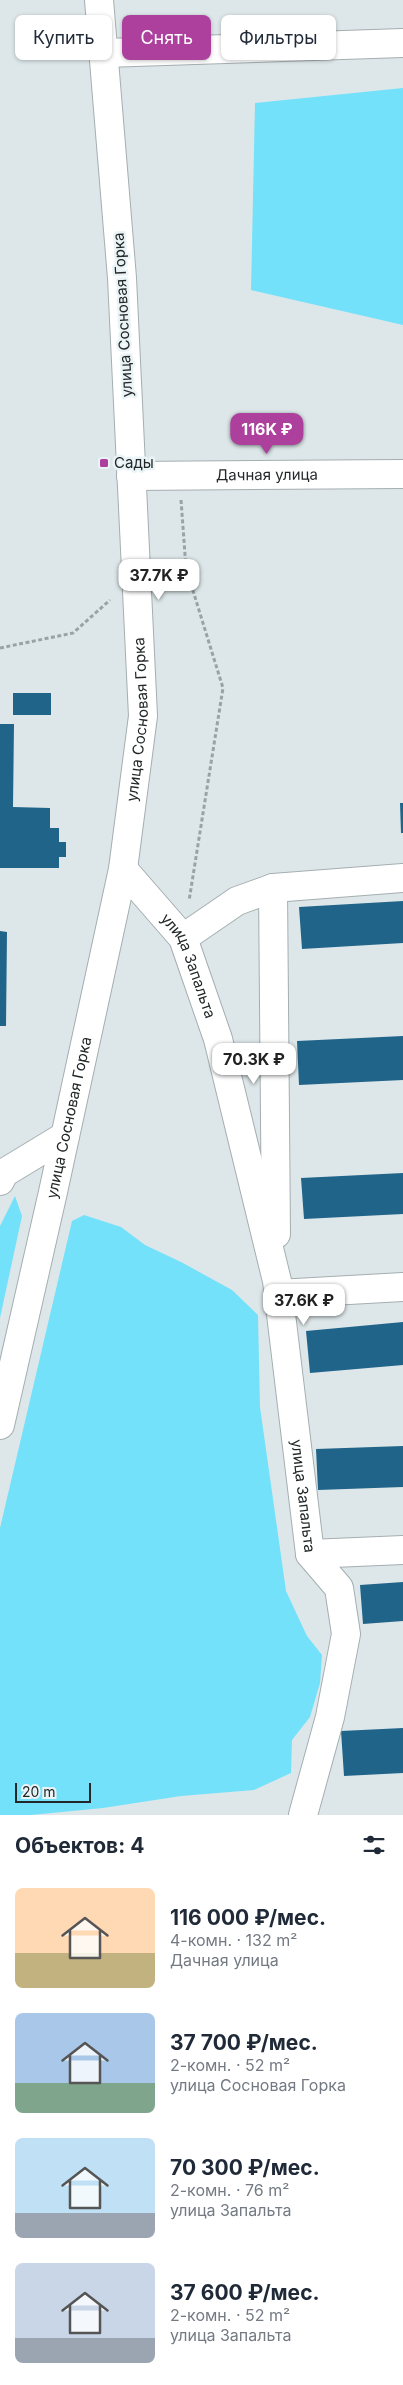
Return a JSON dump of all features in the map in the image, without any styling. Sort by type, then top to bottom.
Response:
[{"type":"street","name":"улица Сосновая Горка","points":[[99,0],[101,15]]},
{"type":"street","points":[[112,52],[403,43]]},
{"type":"street","name":"улица Сосновая Горка","points":[[0,1425],[66,1136],[123,869],[143,716],[122,278],[106,60]]},
{"type":"street","name":"Дачная улица","points":[[131,476],[403,474]]},
{"type":"street","name":"улица Запальта","points":[[123,869],[183,938],[218,1039],[278,1288]]},
{"type":"street","points":[[183,938],[237,901],[273,888],[403,878]]},
{"type":"street","name":"улица Запальта","points":[[273,888],[278,1288],[310,1554],[339,1588],[346,1634],[330,1717],[303,1815]]},
{"type":"street","points":[[0,1181],[4,1173],[66,1136]]},
{"type":"street","points":[[278,1288],[403,1287]]},
{"type":"street","points":[[310,1554],[403,1550]]},
{"type":"path","points":[[179,477],[186,568],[223,688],[183,938]]},
{"type":"path","points":[[0,648],[73,632],[137,577]]},
{"type":"shaded area","points":[[403,88],[403,325],[251,290],[255,103]]},
{"type":"shaded area","points":[[15,1196],[22,1216],[0,1318],[0,1226]]},
{"type":"shaded area","points":[[84,1215],[121,1227],[145,1245],[232,1290],[258,1315],[260,1407],[286,1591],[307,1636],[322,1655],[320,1683],[310,1717],[292,1740],[291,1773],[254,1790],[181,1796],[103,1808],[31,1815],[0,1815],[0,1528],[72,1221]]},
{"type":"building","points":[[13,693],[51,693],[51,715],[13,715]]},
{"type":"building","points":[[0,724],[14,724],[13,807],[50,808],[50,828],[59,828],[59,842],[66,842],[66,857],[59,857],[59,868],[0,868]]},
{"type":"building","points":[[400,803],[403,803],[403,833],[401,833]]},
{"type":"building","points":[[403,901],[403,943],[302,949],[299,907]]},
{"type":"building","points":[[0,931],[7,932],[6,1026],[0,1026]]},
{"type":"building","points":[[403,1036],[403,1080],[299,1085],[297,1041]]},
{"type":"building","points":[[403,1173],[403,1214],[304,1219],[301,1178]]},
{"type":"building","points":[[403,1322],[403,1365],[310,1373],[306,1331]]},
{"type":"building","points":[[403,1446],[403,1487],[318,1490],[316,1449]]},
{"type":"building","points":[[403,1582],[403,1621],[363,1624],[360,1585]]},
{"type":"building","points":[[403,1728],[403,1773],[344,1776],[341,1731]]},
{"type":"place","name":"Сады","points":[[104,463]]}]
